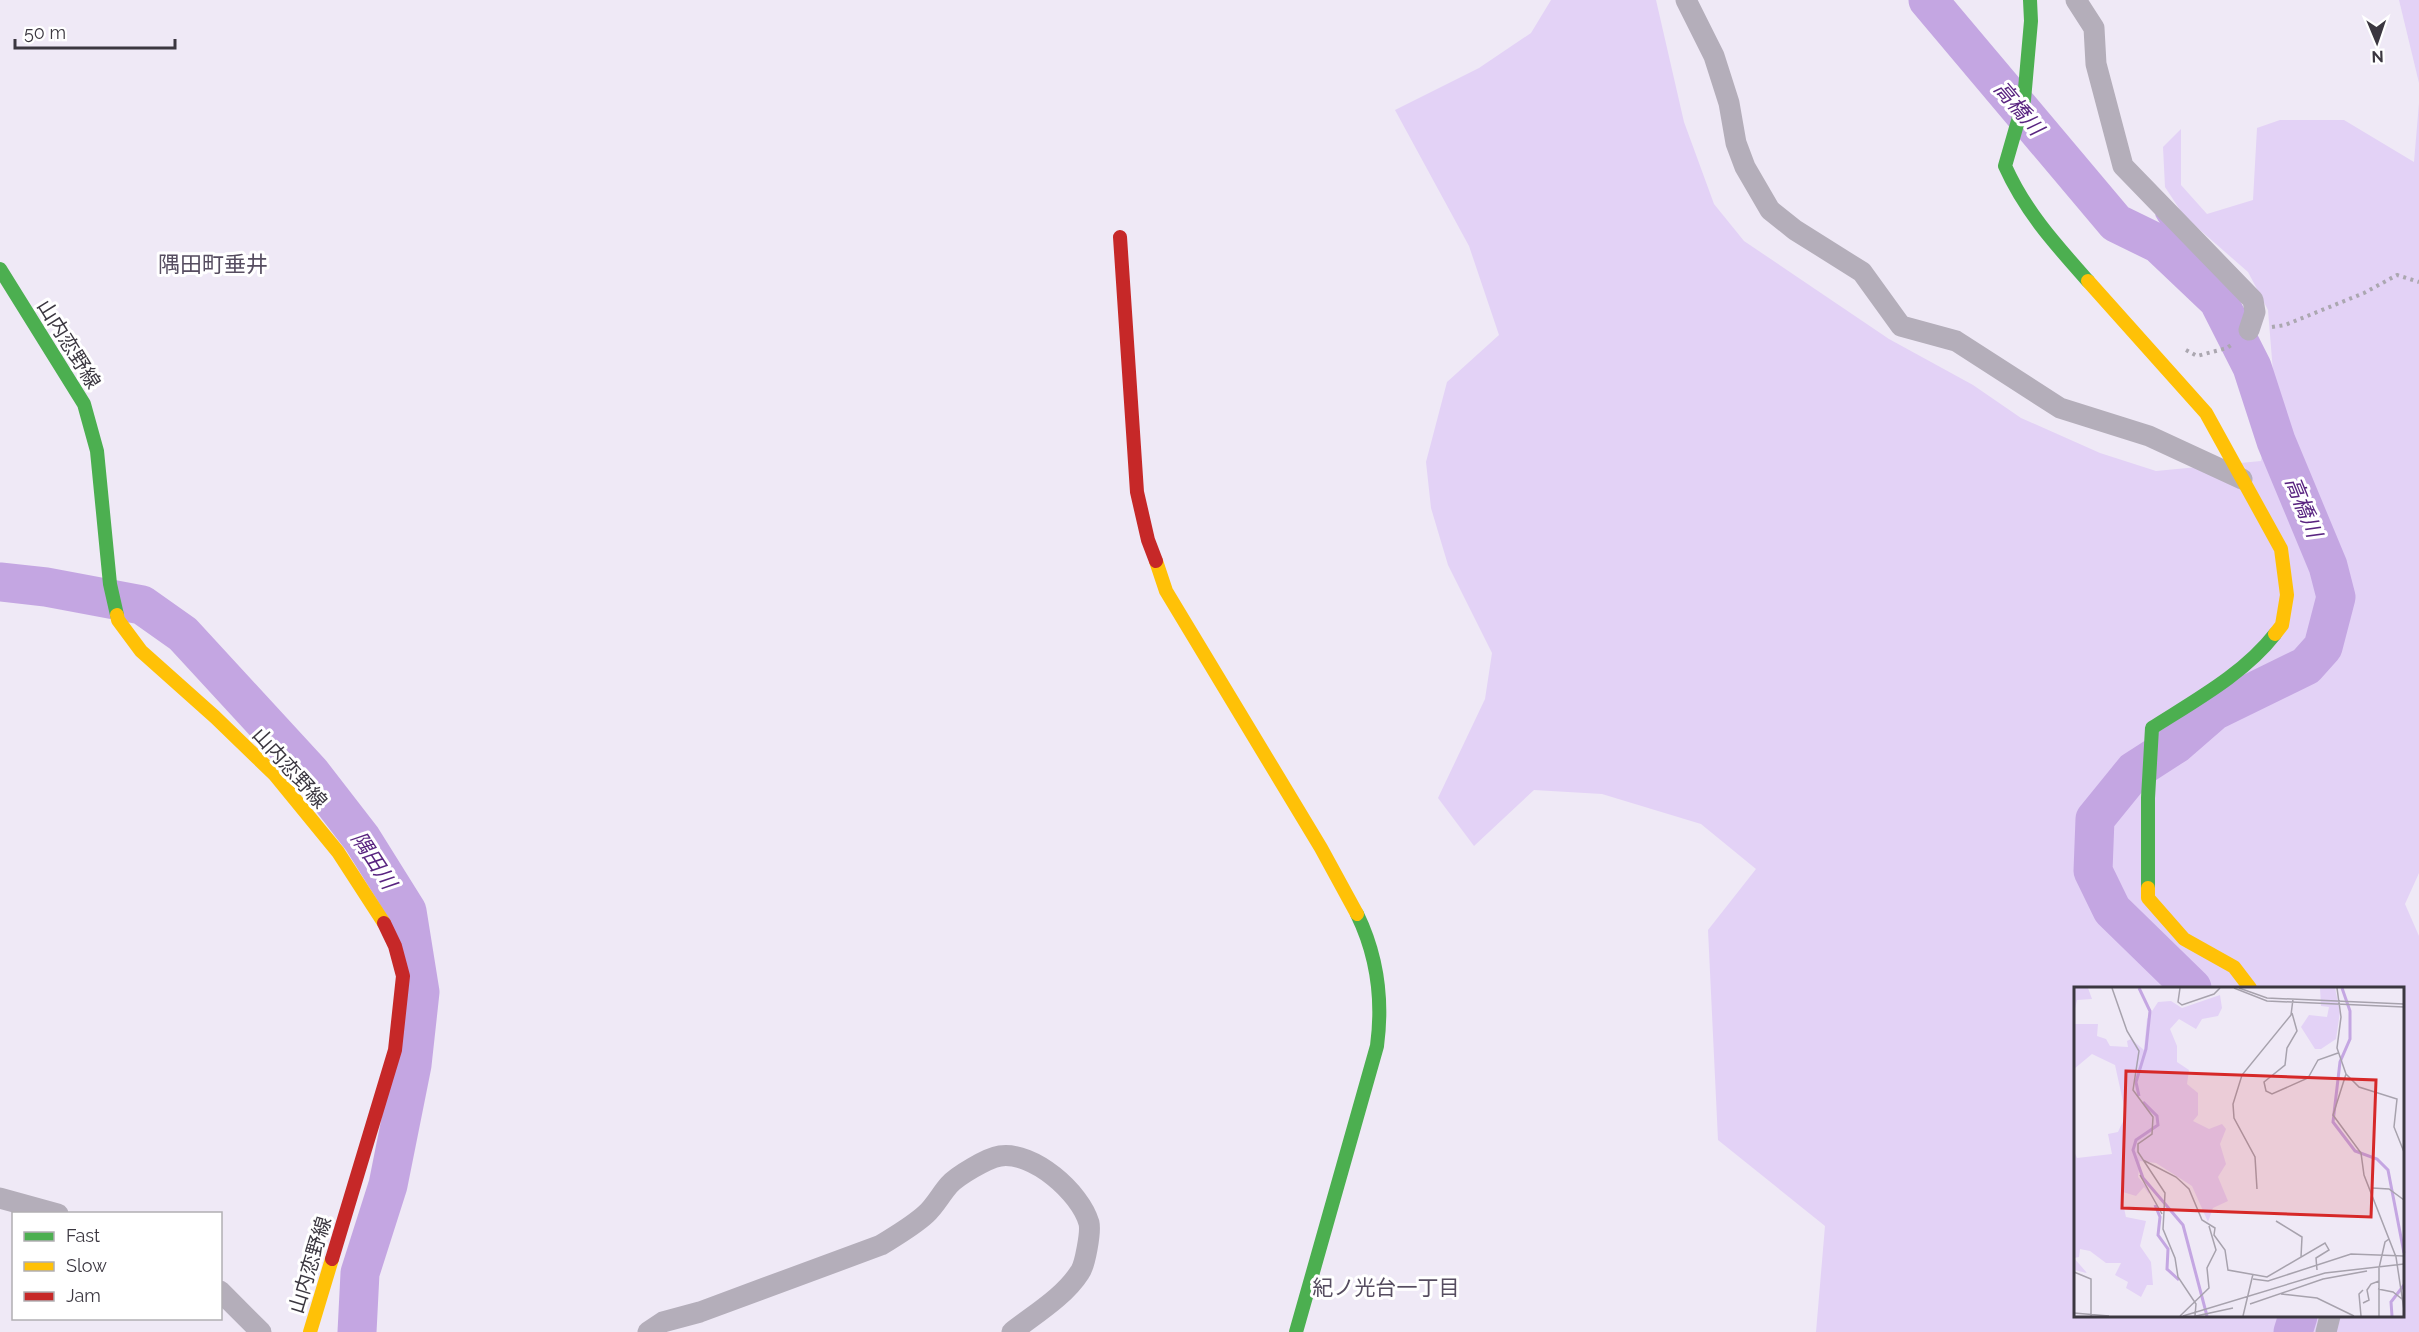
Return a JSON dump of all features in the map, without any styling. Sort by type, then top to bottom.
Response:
[{"type":"street","points":[[1686,0],[1714,56],[1729,103],[1736,143],[1745,166],[1770,210],[1795,230],[1862,272],[1900,326],[1956,341],[2060,408],[2149,436],[2242,479]]},
{"type":"street","points":[[2030,0],[2031,21],[2024,100],[2005,166],[2017,193],[2040,227],[2206,412],[2281,549],[2288,594],[2282,625],[2260,653],[2152,728],[2148,798],[2148,898],[2184,939],[2234,967],[2249,987]]},
{"type":"street","points":[[2076,0],[2094,28],[2096,64],[2123,166],[2253,300],[2255,312],[2249,330]]},
{"type":"street","points":[[1120,237],[1137,492],[1148,540],[1171,600],[1343,886],[1370,944],[1377,982],[1381,1015],[1377,1046],[1296,1332]]},
{"type":"street","name":"山内恋野線","points":[[2,279],[84,404],[97,451],[110,584],[118,620],[141,651],[215,717],[274,775],[338,852],[380,915],[395,946],[403,976],[395,1050],[310,1332]]},
{"type":"street","points":[[648,1332],[663,1322],[700,1312],[881,1245],[927,1213],[951,1183],[980,1164],[1000,1156],[1023,1160],[1044,1168],[1063,1183],[1089,1224],[1087,1248],[1081,1271],[1061,1294],[1012,1332]]},
{"type":"street","points":[[0,1198],[51,1212]]},
{"type":"street","points":[[222,1293],[261,1332]]},
{"type":"street","points":[[2326,1332],[2330,1317]]},
{"type":"path","points":[[2249,330],[2285,325],[2364,293],[2397,275],[2419,282]]},
{"type":"path","points":[[2181,347],[2197,356],[2227,348]]},
{"type":"shaded area","points":[[1551,0],[1656,0],[1684,122],[1714,204],[1744,241],[1889,339],[1973,385],[2021,418],[2100,453],[2156,471],[2261,461],[2274,384],[2268,310],[2248,272],[2184,216],[2165,187],[2163,147],[2181,129],[2181,185],[2207,214],[2253,200],[2257,128],[2280,120],[2344,120],[2414,162],[2419,103],[2419,873],[2405,904],[2419,936],[2419,1332],[1816,1332],[1825,1226],[1718,1140],[1708,930],[1756,869],[1701,824],[1602,794],[1534,790],[1474,846],[1438,798],[1485,699],[1492,653],[1448,565],[1431,508],[1426,462],[1447,382],[1499,335],[1469,246],[1395,110],[1479,68],[1531,33]]},
{"type":"shaded area","points":[[2399,0],[2419,0],[2419,83]]},
{"type":"waterway","name":"高橋川","points":[[1928,0],[2116,223],[2159,244],[2218,300],[2252,367],[2276,441],[2328,566],[2336,597],[2323,647],[2306,666],[2214,711],[2176,744],[2134,771],[2095,819],[2093,871],[2112,910],[2191,987]]},
{"type":"waterway","points":[[2159,215],[2180,242],[2218,282],[2233,312],[2233,329]]},
{"type":"waterway","name":"隅田川","points":[[0,582],[46,587],[142,605],[183,634],[311,773],[362,839],[407,911],[420,992],[412,1065],[388,1185],[360,1273],[357,1332]]},
{"type":"waterway","name":"高橋川","points":[[2293,1332],[2298,1317]]},
{"type":"traffic: fast","points":[[2030,0],[2031,21],[2024,100],[2005,166],[2031,212],[2088,281]]},
{"type":"traffic: fast","points":[[0,269],[84,404],[97,451],[110,584],[117,615]]},
{"type":"traffic: fast","points":[[2148,888],[2148,798],[2152,728],[2234,674],[2249,662],[2275,634]]},
{"type":"traffic: fast","points":[[1296,1332],[1377,1046],[1379,1029],[1377,978],[1374,962],[1357,914]]},
{"type":"traffic: slow","points":[[2088,281],[2206,413],[2281,549],[2287,595],[2282,625],[2275,634]]},
{"type":"traffic: slow","points":[[1156,561],[1166,591],[1321,848],[1357,914]]},
{"type":"traffic: slow","points":[[117,615],[118,620],[141,651],[215,717],[275,775],[338,852],[384,923]]},
{"type":"traffic: slow","points":[[2148,888],[2148,898],[2184,939],[2234,967],[2249,987]]},
{"type":"traffic: slow","points":[[310,1332],[332,1259]]},
{"type":"traffic: jam","points":[[1120,237],[1137,492],[1148,540],[1156,561]]},
{"type":"traffic: jam","points":[[332,1259],[395,1050],[403,976],[395,946],[384,923]]},
{"type":"district","name":"隅田町垂井","points":[[213,264]]},
{"type":"district","name":"紀ノ光台一丁目","points":[[1386,1287]]}]
